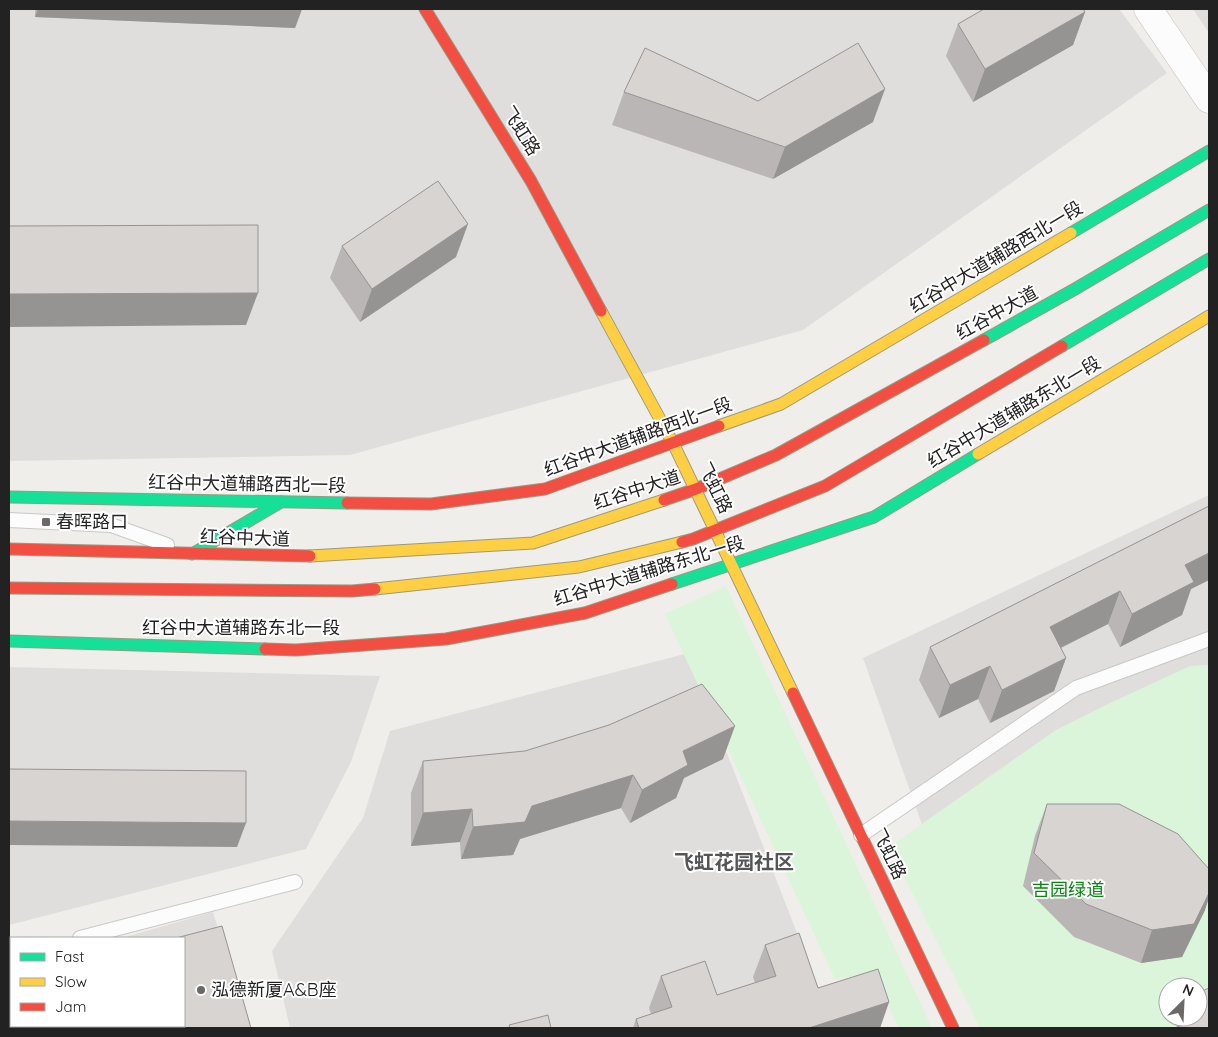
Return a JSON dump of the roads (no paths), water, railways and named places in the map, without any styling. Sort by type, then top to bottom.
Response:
[{"type":"street","name":"飞虹路","points":[[425,9],[531,181],[673,443],[953,1028]]},
{"type":"street","points":[[1148,9],[1209,99]]},
{"type":"street","name":"红谷中大道辅路西北一段","points":[[9,497],[431,504],[545,490],[781,404],[1209,151]]},
{"type":"street","name":"红谷中大道","points":[[9,549],[300,557],[533,543],[696,489],[776,455],[1075,289],[1209,210]]},
{"type":"street","points":[[9,588],[352,591],[579,567],[693,539],[825,486],[1209,259]]},
{"type":"street","name":"红谷中大道辅路东北一段","points":[[9,641],[296,650],[446,640],[585,613],[874,517],[1209,316]]},
{"type":"street","points":[[192,554],[281,502]]},
{"type":"lane","points":[[9,520],[111,525],[192,554]]},
{"type":"lane","points":[[861,835],[1076,688],[1209,639]]},
{"type":"lane","points":[[84,937],[294,882]]},
{"type":"place","name":"春晖路口","points":[[46,522]]},
{"type":"place","name":"泓德新厦A&B座","points":[[201,990]]},
{"type":"district","name":"飞虹花园社区","points":[[734,862]]},
{"type":"park label","name":"吉园绿道","points":[[1068,890]]}]
